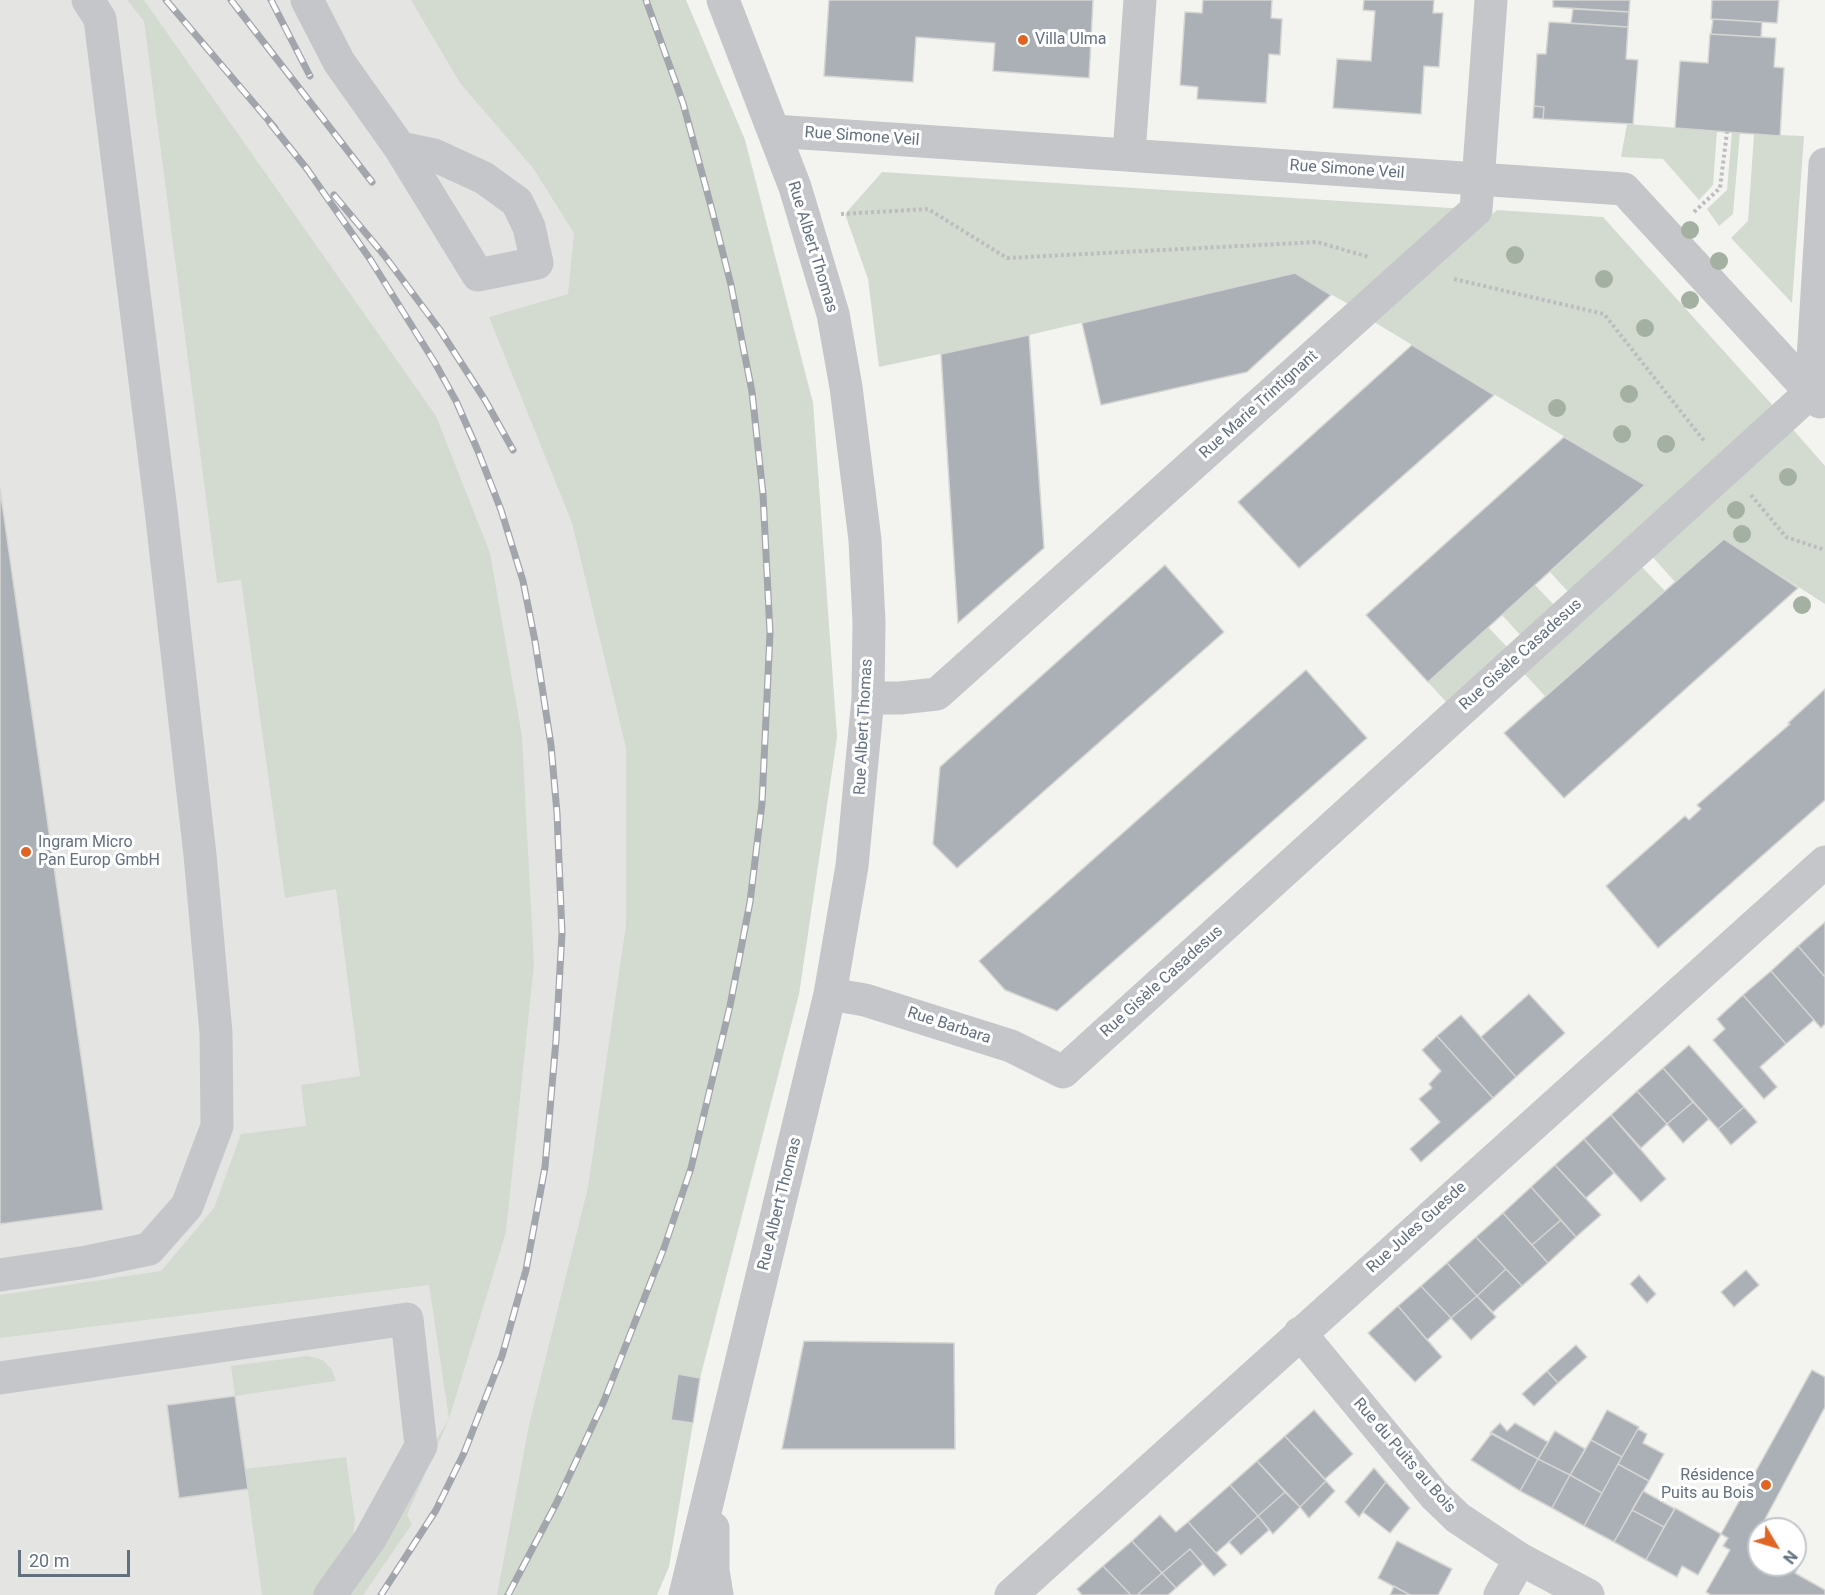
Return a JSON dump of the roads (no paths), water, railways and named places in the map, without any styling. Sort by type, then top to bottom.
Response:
[{"type":"street","points":[[0,1275],[87,1262],[150,1249],[187,1206],[217,1126],[216,1033],[200,855],[161,510],[100,19],[88,0]]},
{"type":"street","points":[[307,0],[339,62],[400,148]]},
{"type":"street","name":"Rue Albert Thomas","points":[[685,1595],[830,994],[852,866],[868,698],[868,585],[859,482],[846,387],[820,264],[774,131],[723,0]]},
{"type":"street","points":[[1129,154],[1140,0]]},
{"type":"street","name":"Rue Marie Trintignant","points":[[868,698],[900,698],[937,694],[1476,210],[1491,0]]},
{"type":"street","name":"Rue Simone Veil","points":[[774,131],[1624,189],[1818,400]]},
{"type":"street","points":[[1818,400],[1825,164]]},
{"type":"street","name":"Rue Gisèle Casadesus","points":[[1063,1072],[1818,400]]},
{"type":"street","name":"Rue Jules Guesde","points":[[1011,1595],[1825,862]]},
{"type":"street","name":"Rue Barbara","points":[[830,994],[865,1000],[1011,1046],[1063,1072]]},
{"type":"street","points":[[0,1378],[407,1319],[421,1446],[370,1539],[330,1595]]},
{"type":"street","name":"Rue du Puits au Bois","points":[[1300,1333],[1440,1501],[1474,1530],[1520,1559],[1588,1595]]},
{"type":"street","name":"Rue Albert Thomas","points":[[717,1595],[713,1545],[718,1459]]},
{"type":"street","points":[[1500,1595],[1520,1559]]},
{"type":"railway","points":[[166,0],[275,128]]},
{"type":"railway","points":[[231,0],[372,182]]},
{"type":"railway","points":[[271,0],[310,76]]},
{"type":"railway","points":[[508,1595],[557,1502],[604,1401],[664,1248],[691,1168],[730,1006],[750,902],[762,803],[770,633],[763,494],[752,392],[731,285],[712,210],[683,103],[646,0]]},
{"type":"railway","points":[[270,123],[307,169],[370,259],[435,363],[456,401],[478,451],[501,510],[523,581],[551,745],[557,813],[562,933],[556,1040],[545,1167],[526,1270],[502,1356],[464,1453],[436,1510],[381,1595]]},
{"type":"railway","points":[[334,195],[384,255],[440,330],[485,400],[513,450]]},
{"type":"place","name":"Villa Ulma","points":[[1023,40]]},
{"type":"place","name":"Ingram Micro Pan Europ GmbH","points":[[26,852]]},
{"type":"place","name":"Résidence Puits au Bois","points":[[1766,1485]]}]
